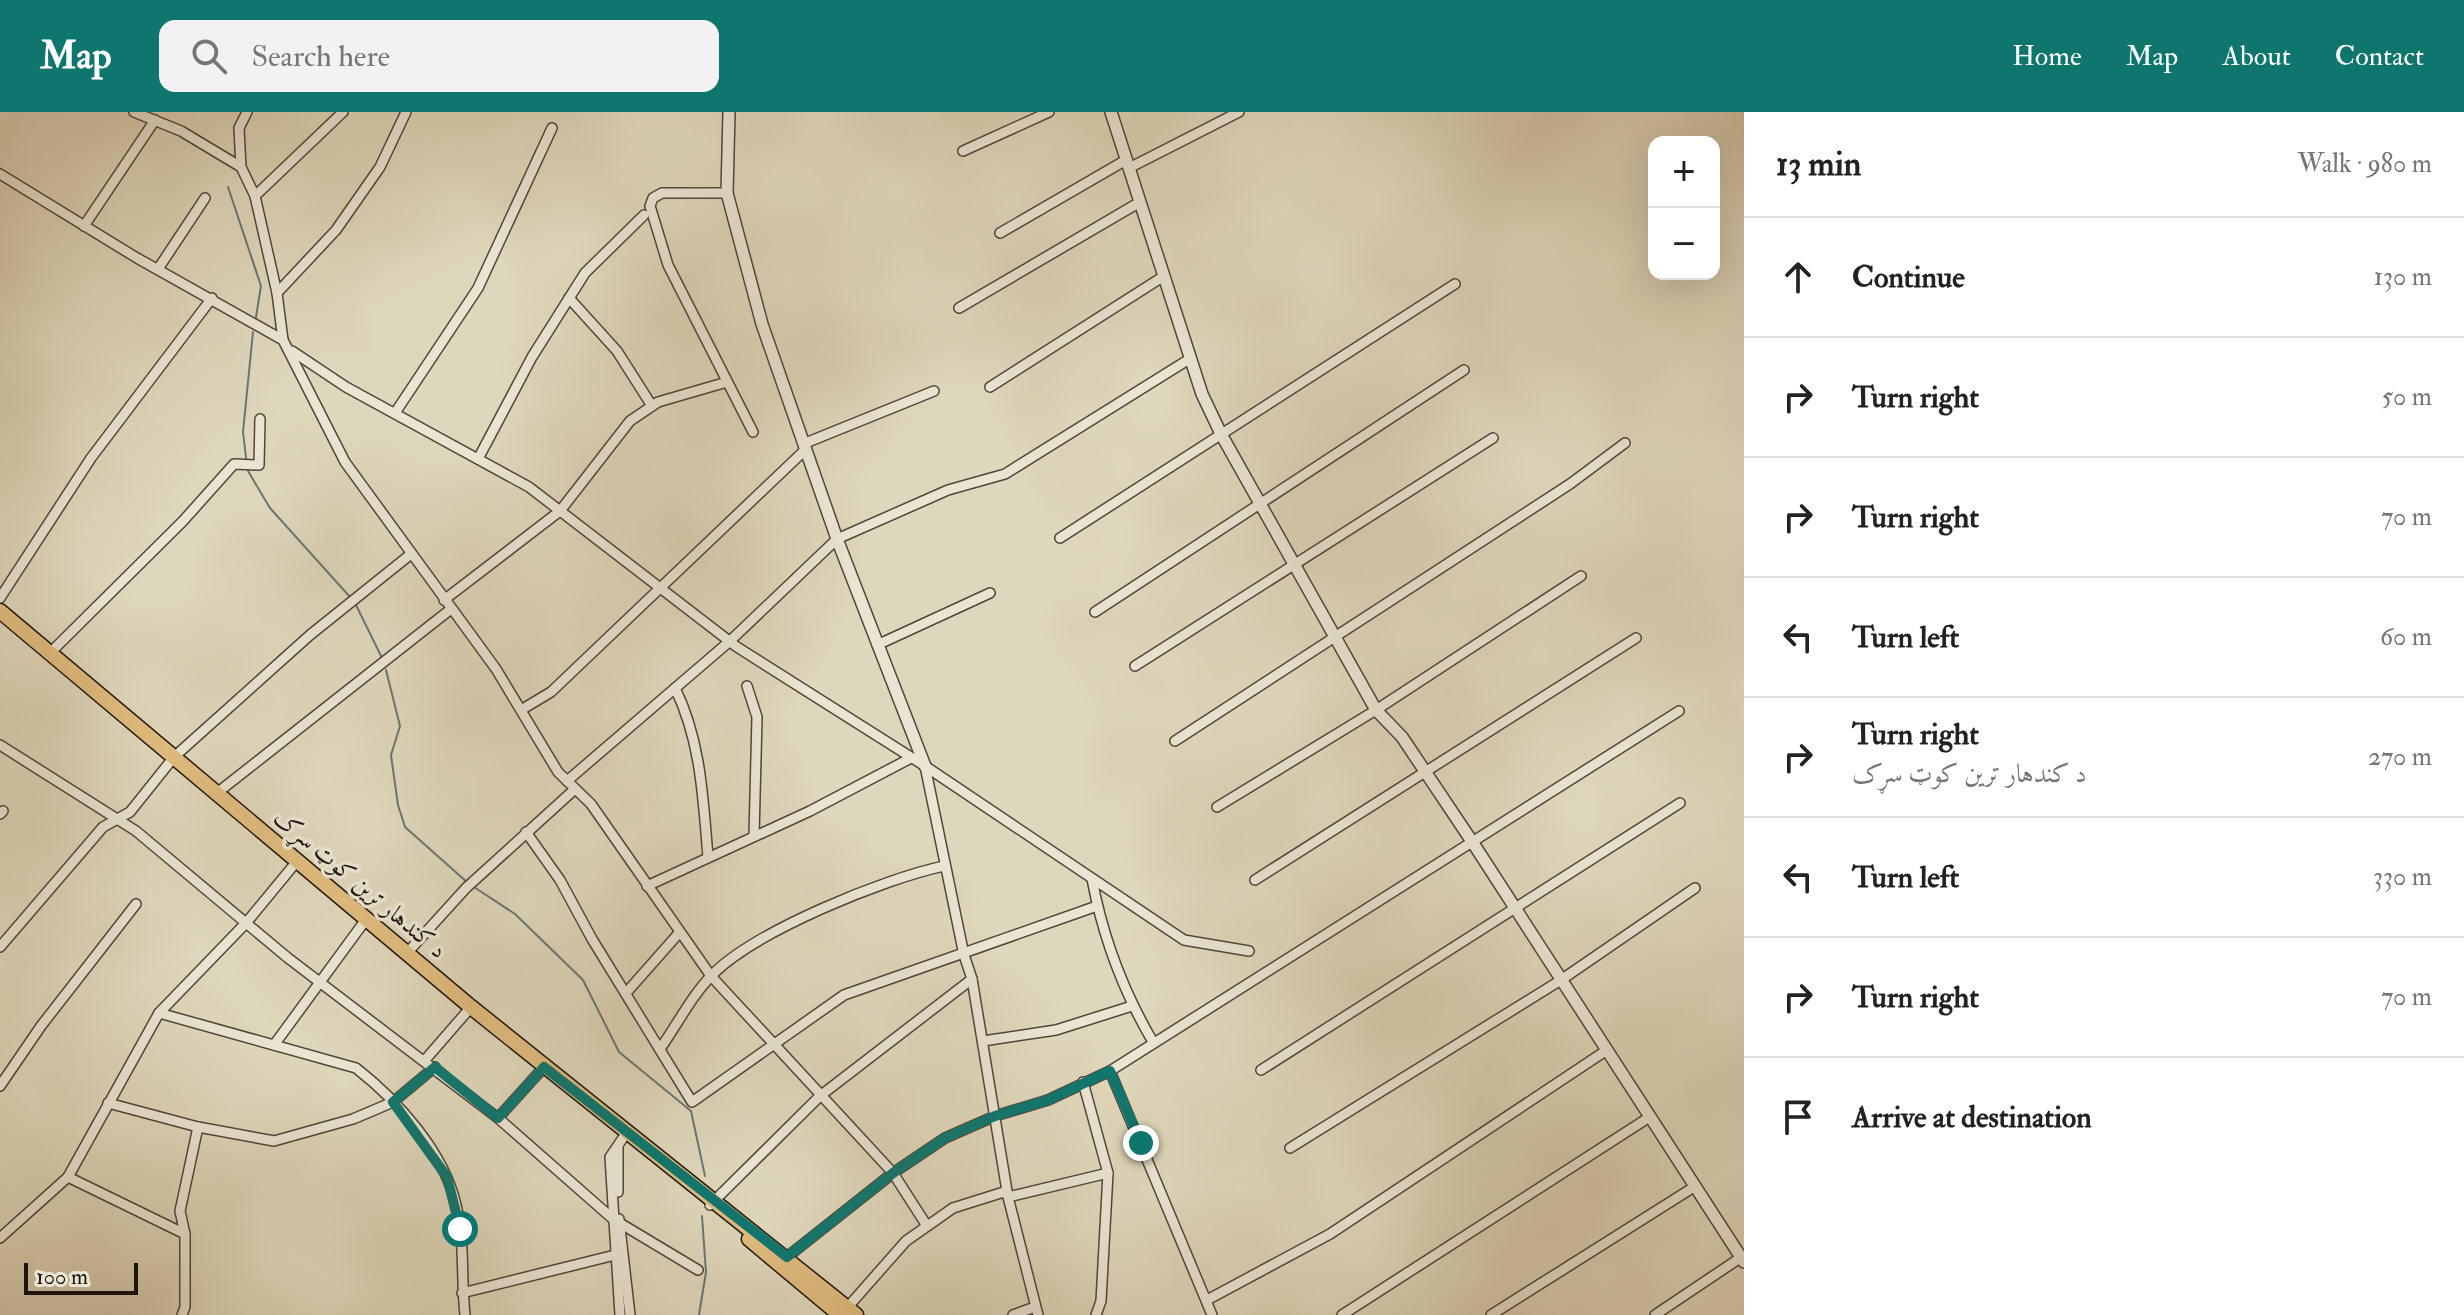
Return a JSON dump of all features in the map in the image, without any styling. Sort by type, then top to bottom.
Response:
[{"type":"main road","name":"د کندهار ترين کوټ سړک","points":[[0,611],[471,1007],[848,1313]]},
{"type":"main road","name":"د کندهار ترين کوټ سړک","points":[[712,1203],[787,1257],[848,1313]]},
{"type":"street","points":[[134,112],[181,131],[241,167]]},
{"type":"street","points":[[247,112],[239,128],[241,167],[255,196],[277,293],[283,340]]},
{"type":"street","points":[[255,196],[343,112]]},
{"type":"street","points":[[277,293],[336,230],[372,180],[406,112]]},
{"type":"street","points":[[729,112],[727,193],[762,324],[837,539],[925,766],[944,866],[972,979],[1007,1194],[1037,1311],[1013,1315]]},
{"type":"street","points":[[963,151],[1049,112]]},
{"type":"street","points":[[1111,112],[1202,394],[1221,434],[1376,710],[1402,737],[1473,843],[1742,1260],[1655,1315]]},
{"type":"street","points":[[1000,233],[1128,164],[1239,112]]},
{"type":"street","points":[[84,226],[155,120]]},
{"type":"street","points":[[395,413],[478,288],[552,128]]},
{"type":"street","points":[[0,174],[283,340],[345,462],[496,669],[567,781],[591,804],[711,976],[893,1173],[927,1226]]},
{"type":"street","points":[[727,193],[662,193],[653,198],[650,206],[668,265],[705,332],[753,432]]},
{"type":"street","points":[[158,269],[205,198]]},
{"type":"street","points":[[959,308],[1140,202]]},
{"type":"street","points":[[478,459],[532,357],[585,273],[644,215]]},
{"type":"street","points":[[990,387],[1164,276]]},
{"type":"street","points":[[1060,538],[1455,284]]},
{"type":"street","points":[[0,598],[91,458],[212,298]]},
{"type":"street","points":[[569,298],[617,351],[652,406]]},
{"type":"street","points":[[291,351],[529,487],[730,641],[925,766],[1184,940],[1249,951]]},
{"type":"street","points":[[567,781],[730,641],[837,539],[948,490],[1005,474],[1191,358]]},
{"type":"street","points":[[1095,612],[1464,370]]},
{"type":"street","points":[[444,600],[560,511],[630,421],[652,406],[727,382]]},
{"type":"street","points":[[521,710],[551,692],[804,447],[934,391]]},
{"type":"street","points":[[50,653],[183,521],[234,464],[259,465],[260,419]]},
{"type":"street","points":[[1135,666],[1493,438]]},
{"type":"street","points":[[1175,741],[1336,638],[1625,443]]},
{"type":"street","points":[[0,947],[103,827],[130,812],[174,757],[320,626],[411,554]]},
{"type":"street","points":[[1217,807],[1376,710],[1581,576]]},
{"type":"street","points":[[877,645],[990,593]]},
{"type":"street","points":[[217,793],[451,609]]},
{"type":"street","points":[[1255,880],[1636,638]]},
{"type":"street","points":[[747,686],[757,717],[754,836]]},
{"type":"street","points":[[675,688],[691,721],[701,776],[708,857]]},
{"type":"street","points":[[787,1257],[893,1173],[945,1138],[995,1116],[1048,1100],[1110,1071],[1679,711]]},
{"type":"street","points":[[0,745],[119,819],[320,982],[435,1067],[616,1221],[698,1270]]},
{"type":"street","points":[[647,886],[911,758]]},
{"type":"street","points":[[407,953],[466,888],[575,789]]},
{"type":"street","points":[[1261,1070],[1680,803]]},
{"type":"street","points":[[526,832],[560,880],[692,1102],[775,1047],[844,995],[1097,906]]},
{"type":"street","points":[[0,1238],[68,1177],[159,1013],[246,923],[298,860]]},
{"type":"street","points":[[660,1049],[711,976],[743,948],[900,876],[944,866]]},
{"type":"street","points":[[1092,879],[1097,906],[1132,1006],[1153,1042]]},
{"type":"street","points":[[1290,1148],[1561,980],[1695,888]]},
{"type":"street","points":[[0,1086],[41,1026],[136,904]]},
{"type":"street","points":[[274,1045],[367,918]]},
{"type":"street","points":[[626,993],[679,933]]},
{"type":"street","points":[[712,1203],[820,1096],[972,979]]},
{"type":"street","points":[[983,1041],[1056,1030],[1132,1006]]},
{"type":"street","points":[[425,1060],[471,1007]]},
{"type":"street","points":[[159,1013],[356,1068],[393,1102],[447,1177],[460,1229],[465,1315]]},
{"type":"street","points":[[1207,1300],[1330,1234],[1607,1050]]},
{"type":"street","points":[[108,1103],[198,1127],[274,1141],[353,1119],[393,1102],[435,1067]]},
{"type":"street","points":[[498,1118],[544,1067]]},
{"type":"street","points":[[1110,1071],[1212,1315]]},
{"type":"street","points":[[1083,1082],[1108,1173],[1101,1301],[1096,1315]]},
{"type":"street","points":[[1342,1315],[1648,1118]]},
{"type":"street","points":[[182,1315],[185,1307],[185,1234],[180,1211],[198,1127]]},
{"type":"street","points":[[620,1315],[615,1255],[618,1148],[627,1132]]},
{"type":"street","points":[[848,1313],[906,1241],[953,1208],[1108,1173]]},
{"type":"street","points":[[68,1177],[185,1234]]},
{"type":"street","points":[[1491,1315],[1694,1187]]},
{"type":"street","points":[[616,1221],[630,1315]]},
{"type":"street","points":[[462,1293],[615,1255]]},
{"type":"waterway","points":[[228,187],[261,286],[256,317]]},
{"type":"waterway","points":[[246,458],[243,432],[253,332]]},
{"type":"waterway","points":[[248,471],[270,508],[350,597]]},
{"type":"waterway","points":[[356,605],[382,658]]},
{"type":"waterway","points":[[386,670],[400,726],[391,755],[398,805],[405,827],[468,883]]},
{"type":"waterway","points":[[474,887],[515,914],[583,980],[619,1052],[691,1111],[705,1176]]},
{"type":"waterway","points":[[699,1315],[706,1272],[702,1216]]},
{"type":"route","points":[[460,1229],[447,1177],[413,1125],[393,1102],[435,1067],[498,1118],[544,1067],[787,1257],[893,1173],[945,1138],[995,1116],[1048,1100],[1110,1071],[1141,1143]]}]
